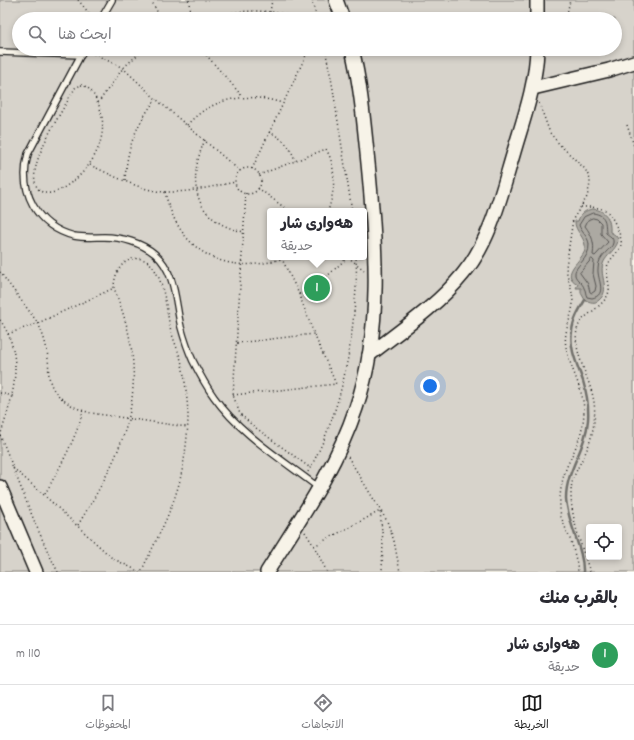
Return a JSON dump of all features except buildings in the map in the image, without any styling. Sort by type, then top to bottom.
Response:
[{"type":"street","points":[[336,0],[340,12]]},
{"type":"street","points":[[537,0],[537,12]]},
{"type":"street","points":[[267,572],[320,488],[341,445],[356,408],[370,355],[376,280],[374,225],[362,102],[353,56]]},
{"type":"street","points":[[370,355],[452,287],[475,258],[486,237],[533,88],[537,56]]},
{"type":"street","points":[[533,88],[609,70],[634,62]]},
{"type":"street","points":[[0,486],[36,572]]},
{"type":"lane","points":[[105,12],[112,0]]},
{"type":"lane","points":[[0,52],[12,52]]},
{"type":"lane","points":[[80,56],[28,154],[25,169],[26,185],[33,205],[37,212],[51,225],[66,233],[82,237],[121,239],[141,246],[159,258],[170,275],[184,337],[192,359],[207,386],[225,410],[252,436],[320,488]]},
{"type":"path","points":[[78,0],[88,12]]},
{"type":"path","points":[[151,0],[157,12]]},
{"type":"path","points":[[189,0],[190,12]]},
{"type":"path","points":[[235,12],[270,12],[272,0]]},
{"type":"path","points":[[312,0],[315,12]]},
{"type":"path","points":[[567,12],[570,0]]},
{"type":"path","points":[[98,56],[123,68],[156,99],[240,171]]},
{"type":"path","points":[[98,103],[123,68],[136,56]]},
{"type":"path","points":[[207,56],[243,97]]},
{"type":"path","points":[[252,169],[306,56]]},
{"type":"path","points":[[326,56],[352,208]]},
{"type":"path","points":[[81,85],[85,86],[91,91],[98,103],[102,120],[102,136],[98,151],[90,165],[76,179],[61,190],[54,192],[42,192],[35,183],[34,171],[38,157],[75,88],[81,85]]},
{"type":"path","points":[[533,88],[541,105],[546,124],[550,132],[560,145],[580,163],[589,174],[590,184],[589,192],[573,220],[566,259],[566,274],[571,288],[573,302],[565,337],[568,356],[580,390],[584,411],[580,438],[568,464],[562,483],[560,511],[573,550],[578,572]]},
{"type":"path","points":[[187,125],[193,118],[207,108],[225,101],[243,97],[262,98],[283,103]]},
{"type":"path","points":[[125,180],[131,142],[144,114],[156,99]]},
{"type":"path","points":[[627,125],[634,146]]},
{"type":"path","points":[[269,132],[280,138],[288,145],[295,161]]},
{"type":"path","points":[[205,140],[198,158],[195,175],[196,189],[202,208],[215,221],[231,229],[244,232]]},
{"type":"path","points":[[259,175],[326,149],[332,164],[334,180],[329,208]]},
{"type":"path","points":[[90,165],[145,188],[165,192],[196,189],[236,182]]},
{"type":"path","points":[[244,169],[252,169],[256,170],[261,181],[258,188],[254,192],[246,193],[239,189],[236,182],[238,174],[244,169]]},
{"type":"path","points":[[258,188],[285,208]]},
{"type":"path","points":[[165,192],[170,214],[181,233],[189,241],[211,257],[242,264],[259,264],[274,260]]},
{"type":"path","points":[[246,193],[233,395],[240,414],[252,425],[309,468]]},
{"type":"path","points":[[581,207],[593,207],[606,211],[620,234],[622,243],[619,250],[608,265],[608,294],[602,302],[578,324],[576,337],[578,351],[589,382],[594,408],[588,448],[572,483],[571,498],[579,537],[590,572]]},
{"type":"path","points":[[13,468],[78,525],[112,558],[140,572],[163,526],[178,486],[184,452],[188,414],[186,388],[181,360],[171,332],[163,290],[154,268],[148,261],[135,258],[128,260],[122,265],[116,274],[114,288],[128,329],[133,360],[133,397],[130,419],[124,438],[107,475],[78,525]]},
{"type":"path","points":[[233,395],[336,384],[314,334],[299,294],[282,260]]},
{"type":"path","points":[[299,294],[324,279],[345,260]]},
{"type":"path","points":[[352,260],[357,264]]},
{"type":"path","points":[[305,477],[317,456],[327,433],[339,399],[348,364],[356,293],[356,260]]},
{"type":"path","points":[[0,272],[38,323],[47,348],[51,385],[57,394],[65,401],[83,411],[187,427]]},
{"type":"path","points":[[8,334],[38,323],[114,288]]},
{"type":"path","points":[[0,320],[8,334],[15,360],[16,371],[13,396],[0,436],[34,521],[58,572]]},
{"type":"path","points":[[237,343],[314,334]]},
{"type":"path","points":[[0,394],[13,396]]},
{"type":"path","points":[[44,495],[70,449],[83,411]]},
{"type":"path","points":[[341,445],[387,521],[400,572]]},
{"type":"path","points":[[314,546],[380,511]]},
{"type":"path","points":[[380,511],[383,542],[382,572]]},
{"type":"path","points":[[299,522],[314,546],[327,572]]},
{"type":"shaded area","points":[[0,0],[634,0],[634,572],[0,572]]},
{"type":"water","points":[[593,209],[601,211],[607,216],[610,223],[610,232],[618,239],[615,247],[603,264],[602,273],[604,292],[599,300],[591,302],[585,300],[581,293],[581,288],[576,288],[578,284],[572,280],[570,276],[573,267],[585,250],[584,242],[576,228],[575,221],[578,221],[580,216],[585,211]]},
{"type":"waterway","points":[[583,572],[583,563],[569,517],[566,498],[569,478],[584,440],[588,420],[587,395],[574,356],[571,338],[575,319],[585,300]]},
{"type":"place","name":"هەواری شار","points":[[317,288]]}]
